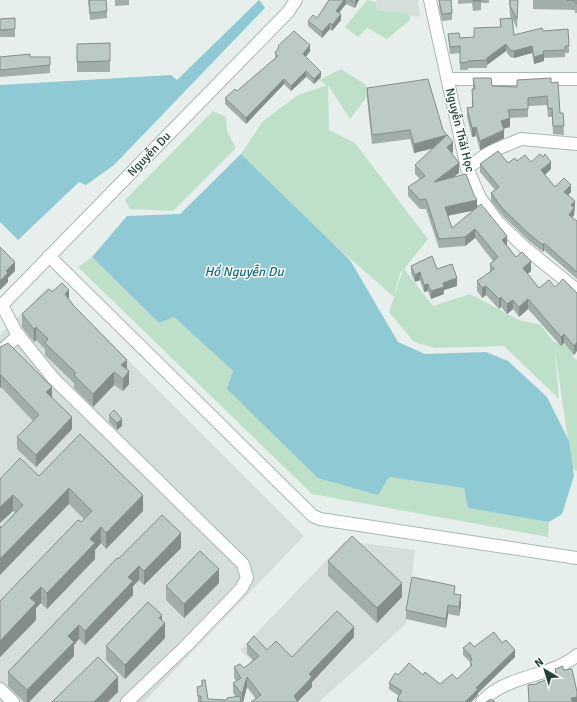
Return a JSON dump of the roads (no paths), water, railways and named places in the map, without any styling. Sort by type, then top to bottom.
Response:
[{"type":"street","name":"Nguyễn Du","points":[[1,306],[288,12],[296,0]]},
{"type":"street","name":"Nguyễn Thái Học","points":[[430,0],[467,168],[480,198],[497,221],[524,247],[577,290]]},
{"type":"street","points":[[448,79],[577,79]]},
{"type":"street","points":[[467,168],[490,152],[521,139],[577,144]]},
{"type":"street","points":[[49,256],[313,516],[320,519],[577,558]]},
{"type":"street","points":[[1,306],[19,335],[53,378],[243,564],[245,570],[247,578],[241,589],[127,702]]},
{"type":"street","points":[[0,352],[19,335]]},
{"type":"street","points":[[482,702],[507,684],[557,668],[577,655]]},
{"type":"street","points":[[0,689],[12,702]]},
{"type":"water","points":[[259,0],[265,8],[114,165],[86,185],[79,182],[18,240],[0,222],[0,85],[171,75],[177,80]]},
{"type":"water","name":"Hồ Nguyễn Du","points":[[241,154],[350,260],[398,342],[425,354],[486,352],[508,361],[547,397],[569,441],[574,476],[562,514],[549,522],[468,508],[464,488],[389,477],[378,495],[318,478],[227,389],[233,371],[174,317],[159,323],[92,257],[127,216],[180,214]]}]
